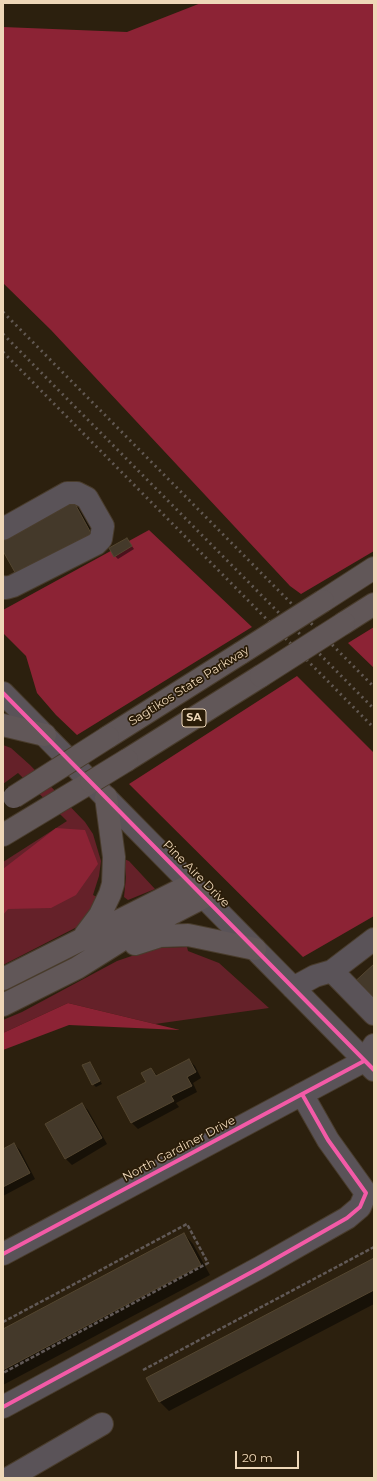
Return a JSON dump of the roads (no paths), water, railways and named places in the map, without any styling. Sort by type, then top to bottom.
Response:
[{"type":"highway","name":"Sagtikos State Parkway","points":[[8,800],[374,568]]},
{"type":"highway","name":"SA","points":[[3,836],[127,760],[374,604]]},
{"type":"highway","points":[[3,725],[45,735]]},
{"type":"highway","points":[[82,938],[100,915],[113,884],[114,857],[106,797]]},
{"type":"highway","points":[[3,978],[82,938],[198,891]]},
{"type":"highway","points":[[77,968],[198,891]]},
{"type":"highway","points":[[3,1005],[77,968],[147,939],[171,934],[197,936],[255,949]]},
{"type":"street","points":[[3,529],[67,493],[77,493],[87,498],[103,526],[101,539],[96,544],[13,586],[6,588],[3,587]]},
{"type":"street","name":"Pine Aire Drive","points":[[3,693],[293,988],[371,1059]]},
{"type":"street","points":[[293,988],[315,976],[332,971],[374,939]]},
{"type":"street","points":[[332,971],[374,1014]]},
{"type":"street","name":"North Gardiner Drive","points":[[3,1254],[302,1094],[371,1059]]},
{"type":"street","points":[[3,1407],[255,1270],[347,1218],[360,1207],[366,1193],[328,1140],[302,1094]]},
{"type":"street","points":[[9,1478],[102,1424]]},
{"type":"railway","points":[[3,312],[374,687]]},
{"type":"railway","points":[[3,334],[374,709]]},
{"type":"railway","points":[[3,352],[374,728]]}]
